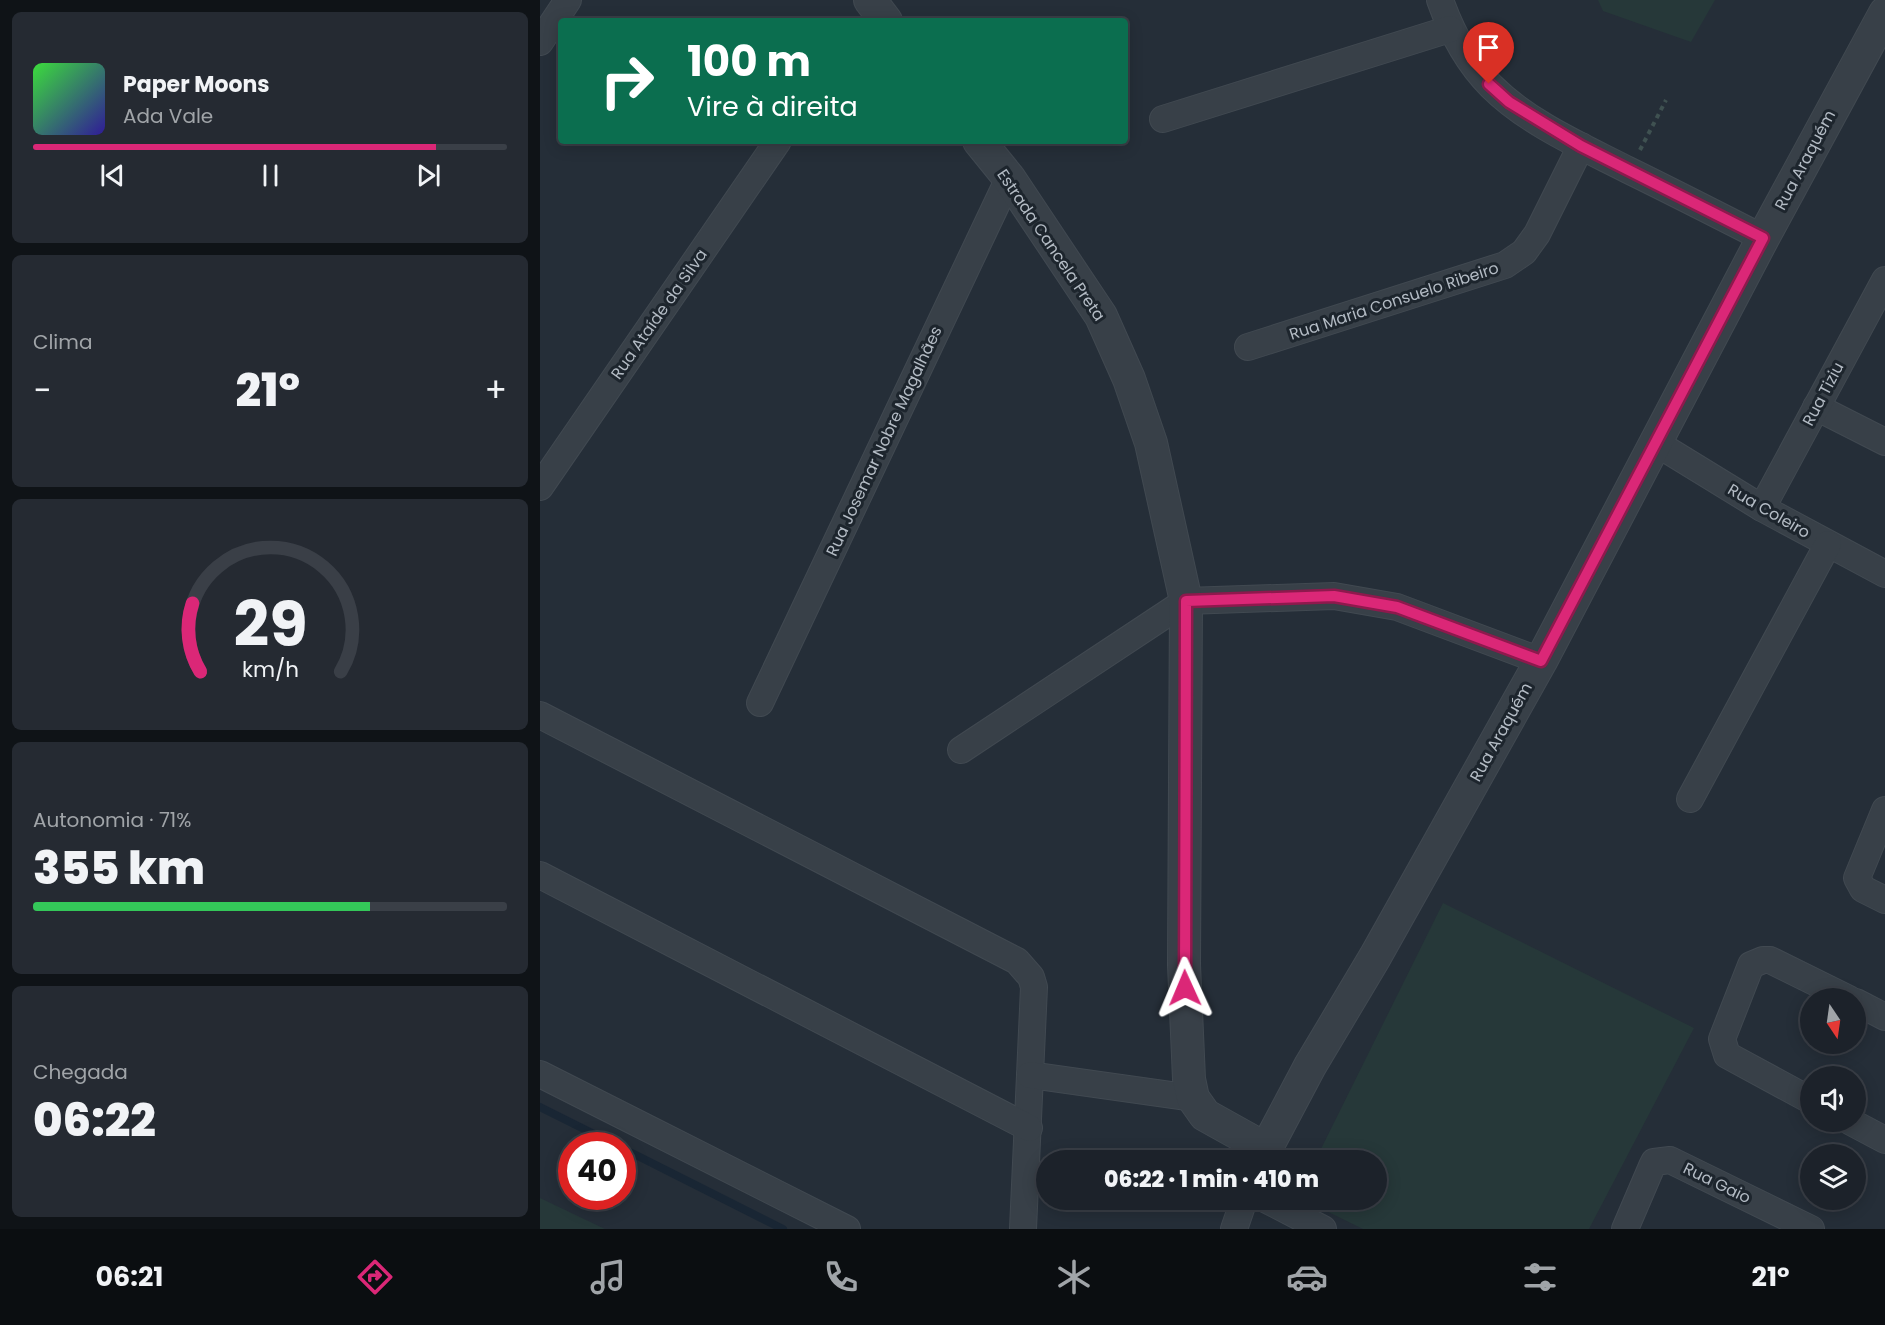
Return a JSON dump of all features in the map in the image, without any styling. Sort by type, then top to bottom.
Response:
[{"type":"street","points":[[540,42],[568,0]]},
{"type":"street","points":[[1440,0],[1450,29],[1489,84],[1509,102],[1581,146],[1763,238]]},
{"type":"street","name":"Rua Araquém","points":[[1266,1150],[1310,1066],[1375,957],[1541,661],[1763,238],[1885,13]]},
{"type":"street","points":[[1163,119],[1450,29]]},
{"type":"street","name":"Rua Ataíde da Silva","points":[[540,487],[776,144]]},
{"type":"street","name":"Estrada Cancela Preta","points":[[982,144],[1009,178],[1101,316],[1129,379],[1151,443],[1186,601],[1184,965],[1187,1056],[1193,1098]]},
{"type":"street","name":"Rua Maria Consuelo Ribeiro","points":[[1248,347],[1505,265],[1524,252],[1537,234],[1581,146]]},
{"type":"street","name":"Rua Josemar Nobre Magalhães","points":[[760,703],[1009,178]]},
{"type":"street","name":"Rua Tiziu","points":[[1762,508],[1816,408],[1877,312],[1885,280]]},
{"type":"street","points":[[1816,408],[1885,442]]},
{"type":"street","name":"Rua Coleiro","points":[[1656,443],[1762,508],[1885,574]]},
{"type":"street","points":[[1690,799],[1827,544]]},
{"type":"street","points":[[961,750],[1186,601],[1334,596],[1397,607],[1541,661]]},
{"type":"street","points":[[540,715],[1017,961],[1031,977],[1034,987],[1023,1229]]},
{"type":"street","points":[[1885,810],[1857,878],[1863,889],[1885,900]]},
{"type":"street","points":[[540,875],[1029,1128]]},
{"type":"street","points":[[1800,1095],[1727,1055],[1722,1039],[1751,965],[1756,962],[1770,960],[1827,988]]},
{"type":"street","points":[[1866,1007],[1885,1017]]},
{"type":"street","points":[[540,1074],[847,1229]]},
{"type":"street","points":[[1030,1075],[1193,1098],[1205,1115],[1256,1150]]},
{"type":"street","points":[[1866,1130],[1885,1140]]},
{"type":"street","name":"Rua Gaio","points":[[1626,1229],[1654,1162],[1670,1160],[1811,1229]]},
{"type":"street","points":[[1234,1229],[1241,1210]]},
{"type":"street","points":[[1286,1210],[1323,1229]]},
{"type":"path","points":[[1629,170],[1666,100]]},
{"type":"shaded area","points":[[1598,0],[1715,0],[1691,42],[1603,11]]},
{"type":"shaded area","points":[[1443,903],[1694,1028],[1589,1229],[1363,1229],[1324,1210],[1387,1210],[1387,1150],[1320,1150]]},
{"type":"shaded area","points":[[540,1198],[558,1207],[558,1210],[565,1210],[605,1229],[540,1229]]},
{"type":"waterway","points":[[540,1107],[590,1132]]},
{"type":"waterway","points":[[636,1155],[783,1229]]},
{"type":"route","points":[[1185,988],[1186,601],[1334,596],[1397,607],[1541,661],[1763,238],[1581,146],[1509,102],[1489,84]]}]
